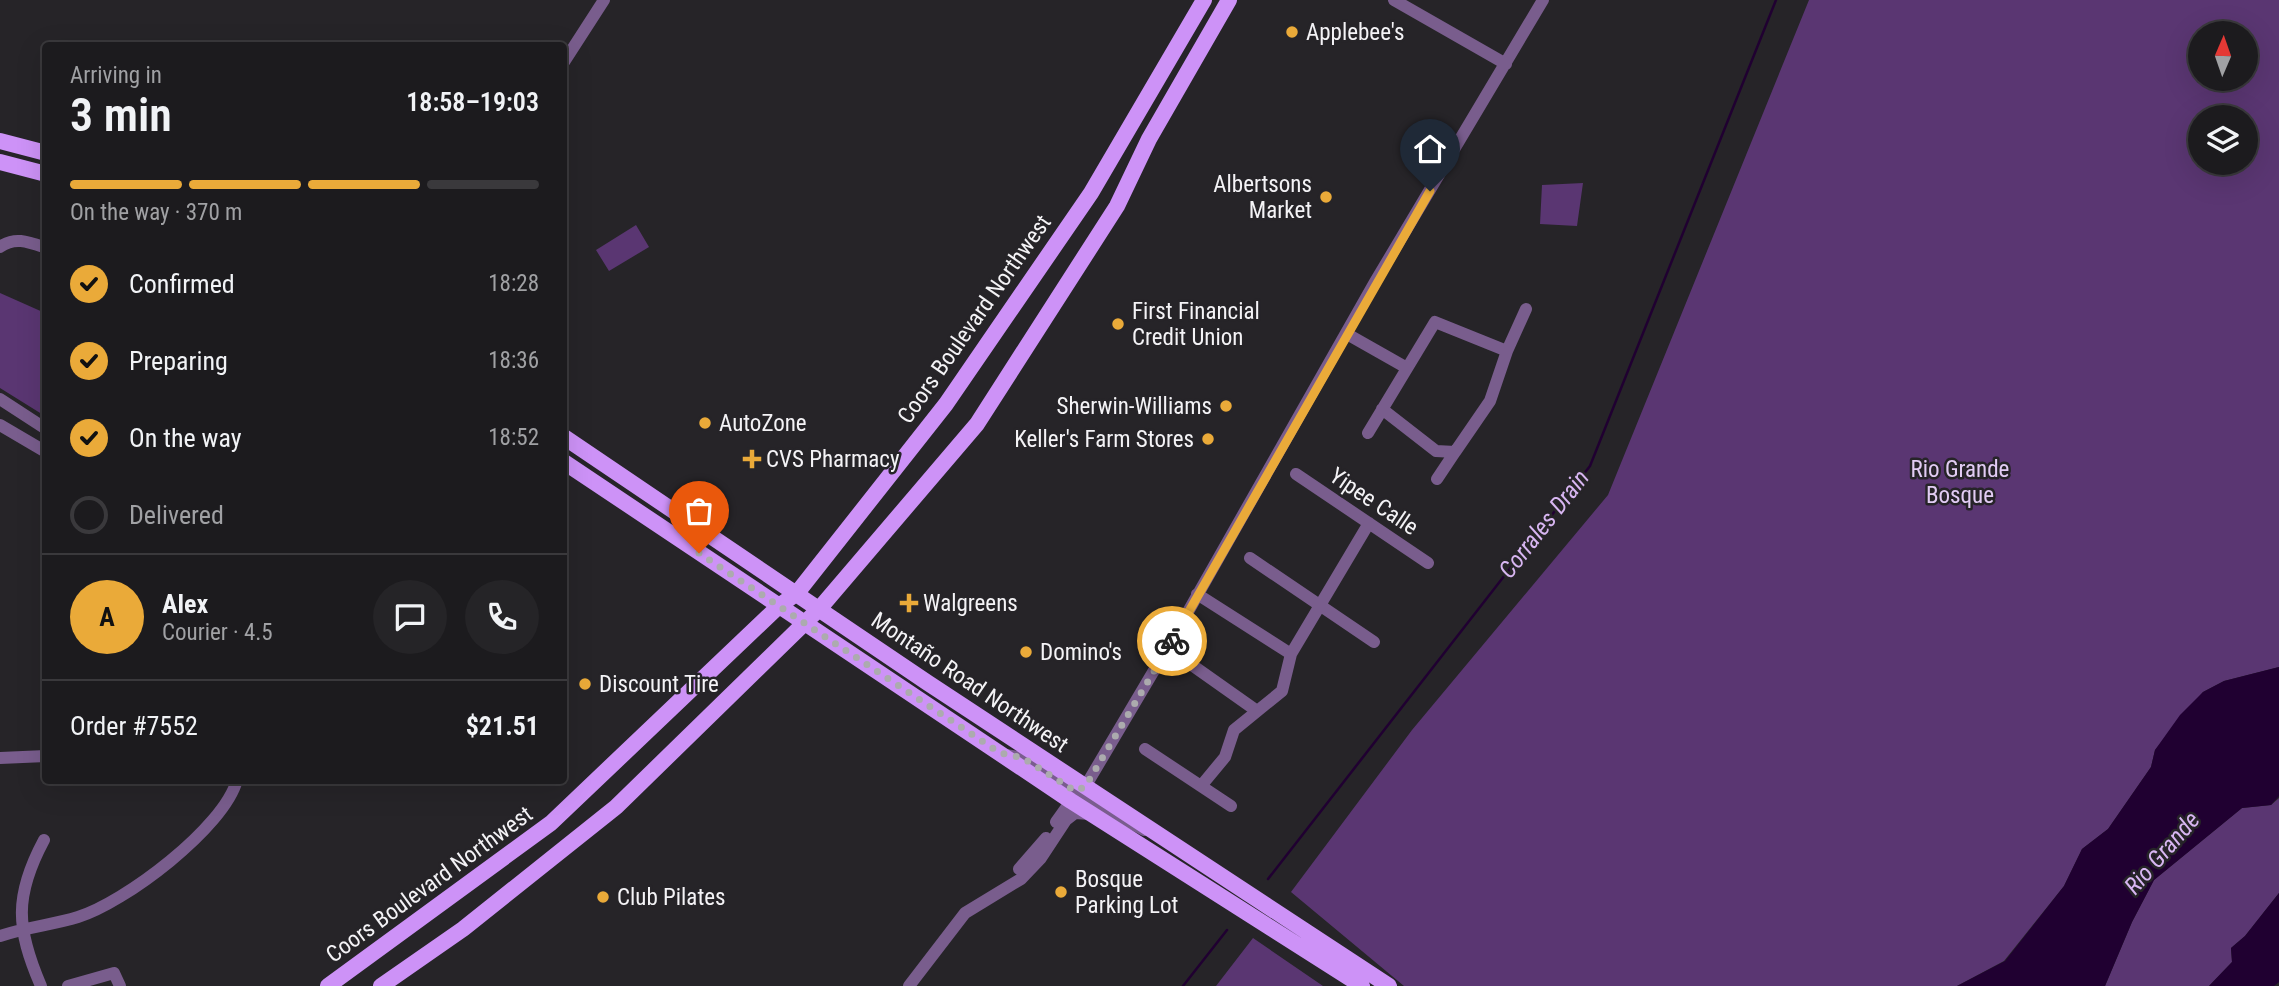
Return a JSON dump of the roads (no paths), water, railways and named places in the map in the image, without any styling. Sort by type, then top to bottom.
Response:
[{"type":"main road","name":"Coors Boulevard Northwest","points":[[328,986],[551,823],[779,606],[797,593],[946,404],[1091,193],[1204,0]]},
{"type":"main road","points":[[381,986],[463,929],[616,807],[820,608],[977,424],[1117,206],[1149,139],[1228,0]]},
{"type":"main road","points":[[0,141],[42,152]]},
{"type":"main road","points":[[0,162],[42,173]]},
{"type":"main road","name":"Montaño Road Northwest","points":[[567,442],[1389,986]]},
{"type":"main road","name":"Montaño Road Northwest","points":[[567,464],[1070,800],[1362,986]]},
{"type":"street","points":[[567,57],[604,0]]},
{"type":"street","points":[[1394,0],[1506,64]]},
{"type":"street","points":[[1000,753],[1023,758],[1075,791],[1085,787],[1375,282],[1543,0]]},
{"type":"street","points":[[0,247],[9,241],[22,240],[42,247]]},
{"type":"street","points":[[1437,479],[1490,401],[1507,351],[1526,309]]},
{"type":"street","points":[[1368,433],[1435,322],[1507,351]]},
{"type":"street","points":[[1347,334],[1407,368]]},
{"type":"street","points":[[0,399],[42,426]]},
{"type":"street","points":[[1382,409],[1436,451],[1455,452]]},
{"type":"street","points":[[0,425],[42,450]]},
{"type":"street","name":"Yipee Calle","points":[[1297,474],[1428,563]]},
{"type":"street","points":[[1201,786],[1225,757],[1234,730],[1282,691],[1291,654],[1369,523]]},
{"type":"street","points":[[1250,558],[1374,642]]},
{"type":"street","points":[[1197,594],[1291,654]]},
{"type":"street","points":[[1182,658],[1257,711]]},
{"type":"street","points":[[1145,749],[1231,806]]},
{"type":"street","points":[[0,758],[42,756]]},
{"type":"street","points":[[0,936],[23,928],[78,917],[105,906],[207,829],[223,810],[235,784]]},
{"type":"street","points":[[1013,882],[1014,876],[1041,844],[1070,800],[1084,799],[1128,824],[1157,835]]},
{"type":"street","points":[[909,986],[965,913],[1020,879],[1041,858],[1066,820],[1075,813],[1092,814]]},
{"type":"street","points":[[41,986],[30,959],[23,928],[24,882],[44,840]]},
{"type":"street","points":[[68,986],[114,973],[120,986]]},
{"type":"water","name":"Rio Grande","points":[[2279,667],[2279,796],[2271,805],[2242,808],[2154,880],[2132,922],[2105,986],[1957,986],[2005,961],[2064,886],[2082,849],[2108,829],[2151,767],[2155,750],[2180,715],[2203,692],[2224,681]]},
{"type":"water","points":[[2279,893],[2279,982],[2274,986],[2209,986],[2232,962],[2231,948],[2245,936]]},
{"type":"waterway","name":"Corrales Drain","points":[[1268,879],[1590,466],[1776,0]]},
{"type":"waterway","name":"Corrales Drain","points":[[1183,986],[1227,930]]},
{"type":"place","name":"Applebee's","points":[[1292,32]]},
{"type":"place","name":"Albertsons Market","points":[[1326,197]]},
{"type":"place","name":"First Financial Credit Union","points":[[1118,324]]},
{"type":"place","name":"Sherwin-Williams","points":[[1226,406]]},
{"type":"place","name":"AutoZone","points":[[705,423]]},
{"type":"place","name":"Keller's Farm Stores","points":[[1208,439]]},
{"type":"place","name":"CVS Pharmacy","points":[[752,459]]},
{"type":"place","name":"Walgreens","points":[[909,603]]},
{"type":"place","name":"Domino's","points":[[1026,652]]},
{"type":"place","name":"Discount Tire","points":[[585,684]]},
{"type":"place","name":"Bosque Parking Lot","points":[[1061,892]]},
{"type":"place","name":"Club Pilates","points":[[603,897]]},
{"type":"park label","name":"Rio Grande Bosque","points":[[1960,482]]}]
